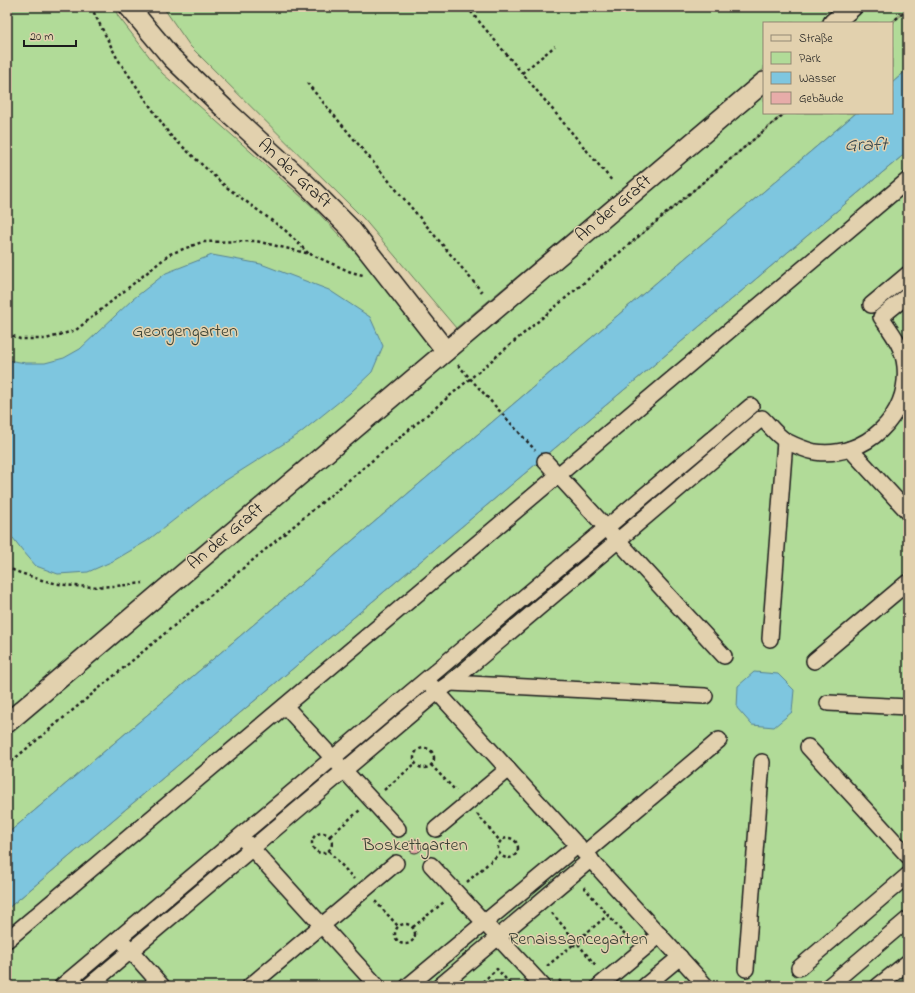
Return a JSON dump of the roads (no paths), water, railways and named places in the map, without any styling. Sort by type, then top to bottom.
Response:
[{"type":"street","name":"An der Graft","points":[[129,7],[172,58],[305,183],[350,228],[446,351]]},
{"type":"street","points":[[834,22],[852,7]]},
{"type":"street","name":"An der Graft","points":[[7,723],[763,83]]},
{"type":"street","points":[[7,940],[908,180]]},
{"type":"street","points":[[871,305],[908,274]]},
{"type":"street","points":[[89,986],[344,770],[437,692],[450,683],[762,418],[785,441],[814,452],[835,452],[850,449],[864,444],[881,431],[893,417],[904,408],[905,365],[903,343],[881,317],[908,295]]},
{"type":"street","points":[[62,986],[751,406]]},
{"type":"street","points":[[770,639],[785,441]]},
{"type":"street","points":[[850,449],[908,512]]},
{"type":"street","points":[[545,461],[724,656]]},
{"type":"street","points":[[814,661],[908,582]]},
{"type":"street","points":[[426,679],[706,986]]},
{"type":"street","points":[[450,683],[705,696]]},
{"type":"street","points":[[828,703],[908,708]]},
{"type":"street","points":[[285,706],[398,829]]},
{"type":"street","points":[[408,986],[484,923],[584,852],[719,740]]},
{"type":"street","points":[[808,747],[908,856]]},
{"type":"street","points":[[746,969],[762,762]]},
{"type":"street","points":[[436,829],[508,769]]},
{"type":"street","points":[[241,836],[377,986]]},
{"type":"street","points":[[440,986],[498,938],[584,852]]},
{"type":"street","points":[[250,986],[396,862]]},
{"type":"street","points":[[431,865],[542,986]]},
{"type":"street","points":[[799,968],[908,875]]},
{"type":"street","points":[[829,986],[908,919]]},
{"type":"street","points":[[599,986],[660,935]]},
{"type":"street","points":[[119,938],[162,986]]},
{"type":"street","points":[[645,986],[680,957]]},
{"type":"street","points":[[878,986],[908,962]]},
{"type":"water","name":"Graft","points":[[908,69],[908,151],[7,909],[7,834],[855,114],[893,114],[893,82]]},
{"type":"water","points":[[212,255],[261,264],[329,290],[370,317],[383,346],[372,372],[350,393],[299,434],[220,484],[147,541],[113,561],[88,572],[58,574],[36,566],[13,538],[7,533],[7,360],[26,363],[45,363],[64,358],[80,349],[133,299],[166,273]]},
{"type":"water","points":[[754,672],[778,674],[794,690],[792,712],[774,727],[752,725],[737,708],[738,686]]},
{"type":"park label","name":"Georgengarten","points":[[185,332]]},
{"type":"park label","name":"Boskettgarten","points":[[415,846]]},
{"type":"park label","name":"Renaissancegarten","points":[[578,940]]}]
